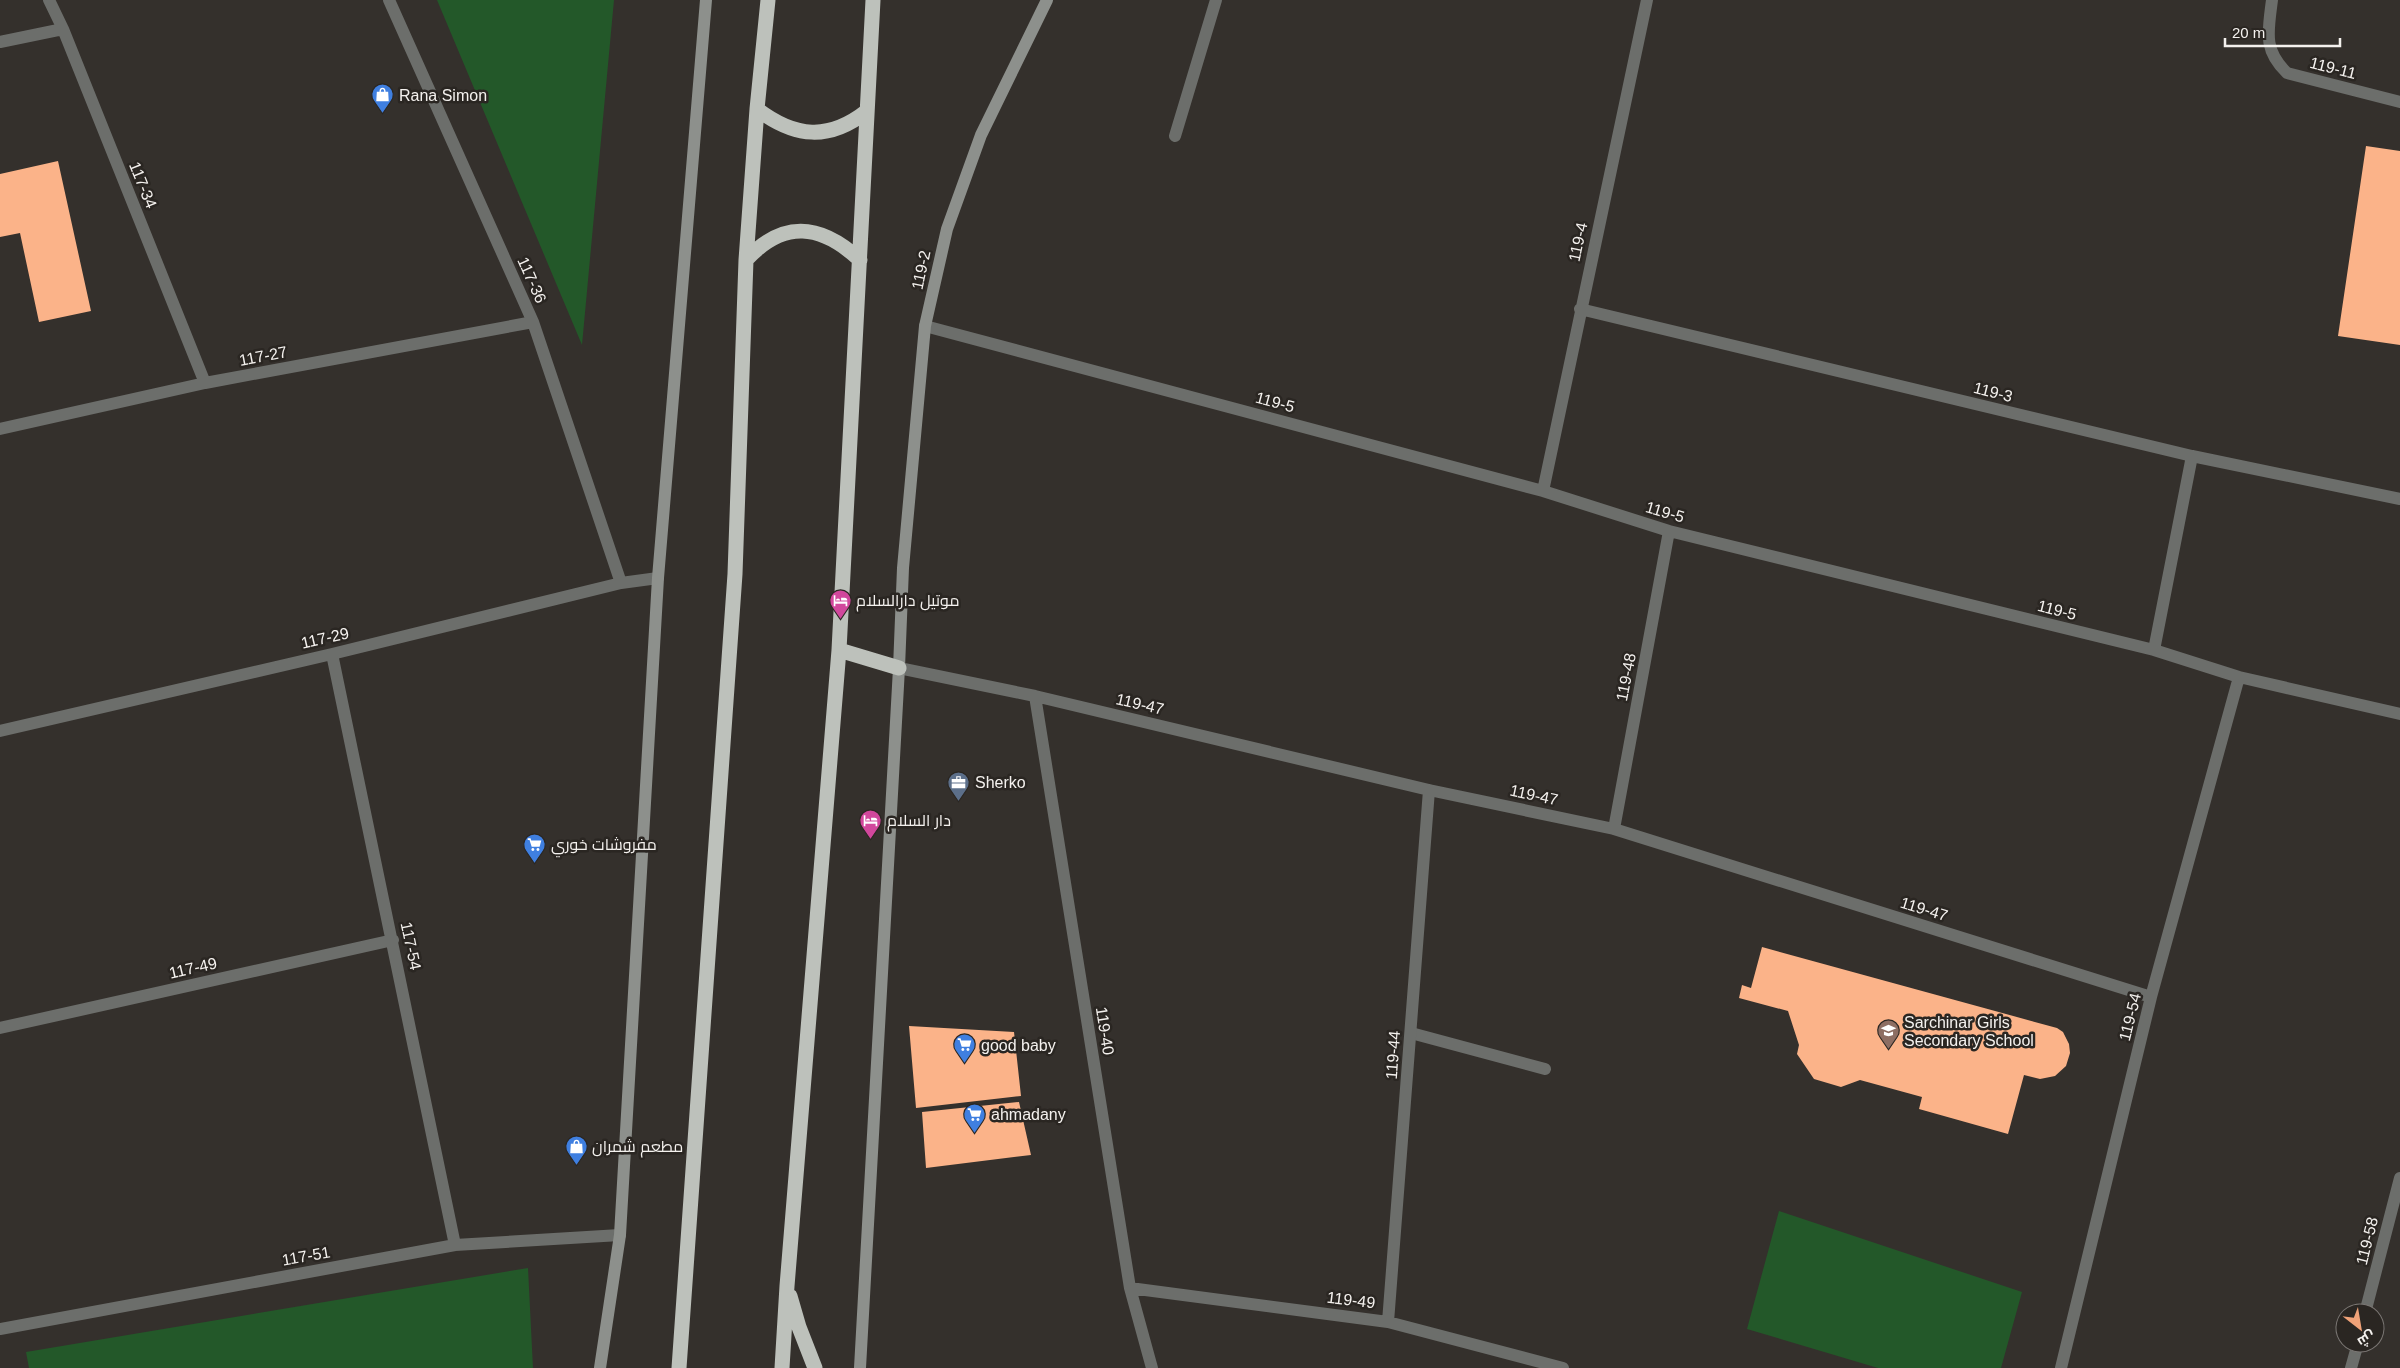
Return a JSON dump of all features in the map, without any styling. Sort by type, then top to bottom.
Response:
[{"type":"highway","points":[[679,1368],[735,574],[746,260],[757,109],[768,0]]},
{"type":"highway","points":[[782,1368],[787,1286],[839,650],[872,0]]},
{"type":"highway","points":[[757,109],[774,122],[792,130],[812,133],[832,131],[851,123],[867,111]]},
{"type":"highway","points":[[746,260],[767,241],[794,231],[813,231],[832,237],[860,260]]},
{"type":"highway","points":[[839,650],[899,668]]},
{"type":"highway","points":[[787,1286],[799,1327],[815,1368]]},
{"type":"main road","points":[[600,1368],[620,1235],[658,578],[706,0]]},
{"type":"main road","name":"119-2","points":[[860,1368],[899,668],[902,568],[925,326],[947,229],[981,135],[1047,0]]},
{"type":"street","name":"117-34","points":[[49,0],[63,29],[205,383]]},
{"type":"street","name":"117-36","points":[[389,0],[533,322],[621,583]]},
{"type":"street","points":[[1175,136],[1216,0]]},
{"type":"street","name":"119-4","points":[[1543,491],[1646,0]]},
{"type":"street","name":"119-11","points":[[2272,0],[2269,49],[2276,62],[2288,73],[2400,102]]},
{"type":"street","points":[[0,42],[63,29]]},
{"type":"street","name":"119-3","points":[[1580,309],[2192,456],[2400,499]]},
{"type":"street","name":"117-27","points":[[0,429],[205,383],[533,322]]},
{"type":"street","name":"119-5","points":[[925,326],[1543,491],[1669,531],[2154,650],[2239,677],[2400,714]]},
{"type":"street","points":[[2154,650],[2192,456]]},
{"type":"street","name":"119-48","points":[[1614,829],[1669,531]]},
{"type":"street","name":"117-29","points":[[0,731],[332,654],[621,583],[658,578]]},
{"type":"street","name":"117-54","points":[[332,654],[455,1245]]},
{"type":"street","name":"119-47","points":[[899,668],[1035,696],[1429,790],[1614,829],[2151,997]]},
{"type":"street","name":"119-54","points":[[2060,1368],[2151,997],[2239,677]]},
{"type":"street","name":"119-40","points":[[1035,696],[1130,1288],[1152,1368]]},
{"type":"street","name":"119-44","points":[[1388,1322],[1429,790]]},
{"type":"street","name":"117-49","points":[[0,1028],[393,940]]},
{"type":"street","points":[[1411,1033],[1545,1068]]},
{"type":"street","name":"119-58","points":[[2368,1303],[2400,1178]]},
{"type":"street","name":"117-51","points":[[0,1329],[455,1245],[620,1235]]},
{"type":"street","name":"119-49","points":[[1130,1288],[1388,1322],[1563,1368]]},
{"type":"street","points":[[2351,1368],[2355,1353]]},
{"type":"green space","points":[[437,0],[614,0],[582,345]]},
{"type":"green space","points":[[1779,1211],[2022,1292],[2001,1368],[1878,1368],[1747,1329]]},
{"type":"green space","points":[[528,1268],[533,1368],[29,1368],[26,1352]]},
{"type":"building","points":[[2366,146],[2400,151],[2400,345],[2338,336]]},
{"type":"building","points":[[58,161],[91,311],[39,322],[20,233],[0,237],[0,174]]},
{"type":"building","points":[[1762,947],[2057,1028],[2063,1032],[2069,1044],[2070,1053],[2066,1066],[2055,1076],[2040,1079],[2024,1075],[2008,1134],[1919,1109],[1922,1097],[1860,1080],[1841,1087],[1814,1079],[1797,1054],[1799,1045],[1788,1011],[1739,998],[1742,985],[1751,988]]},
{"type":"building","name":"good baby","points":[[909,1026],[1014,1032],[1021,1096],[916,1108]]},
{"type":"building","name":"ahmadany","points":[[1019,1102],[1031,1155],[926,1168],[922,1112]]},
{"type":"place","name":"Rana Simon","points":[[383,114]]},
{"type":"place","name":"موتيل دارالسلام","points":[[840,619]]},
{"type":"place","name":"Sherko","points":[[959,801]]},
{"type":"place","name":"دار السلام","points":[[871,839]]},
{"type":"place","name":"مفروشات خوري","points":[[535,863]]},
{"type":"place","name":"Sarchinar Girls Secondary School","points":[[1888,1050]]},
{"type":"place","name":"good baby","points":[[965,1064]]},
{"type":"place","name":"ahmadany","points":[[975,1133]]},
{"type":"place","name":"مطعم شمران","points":[[576,1165]]}]
